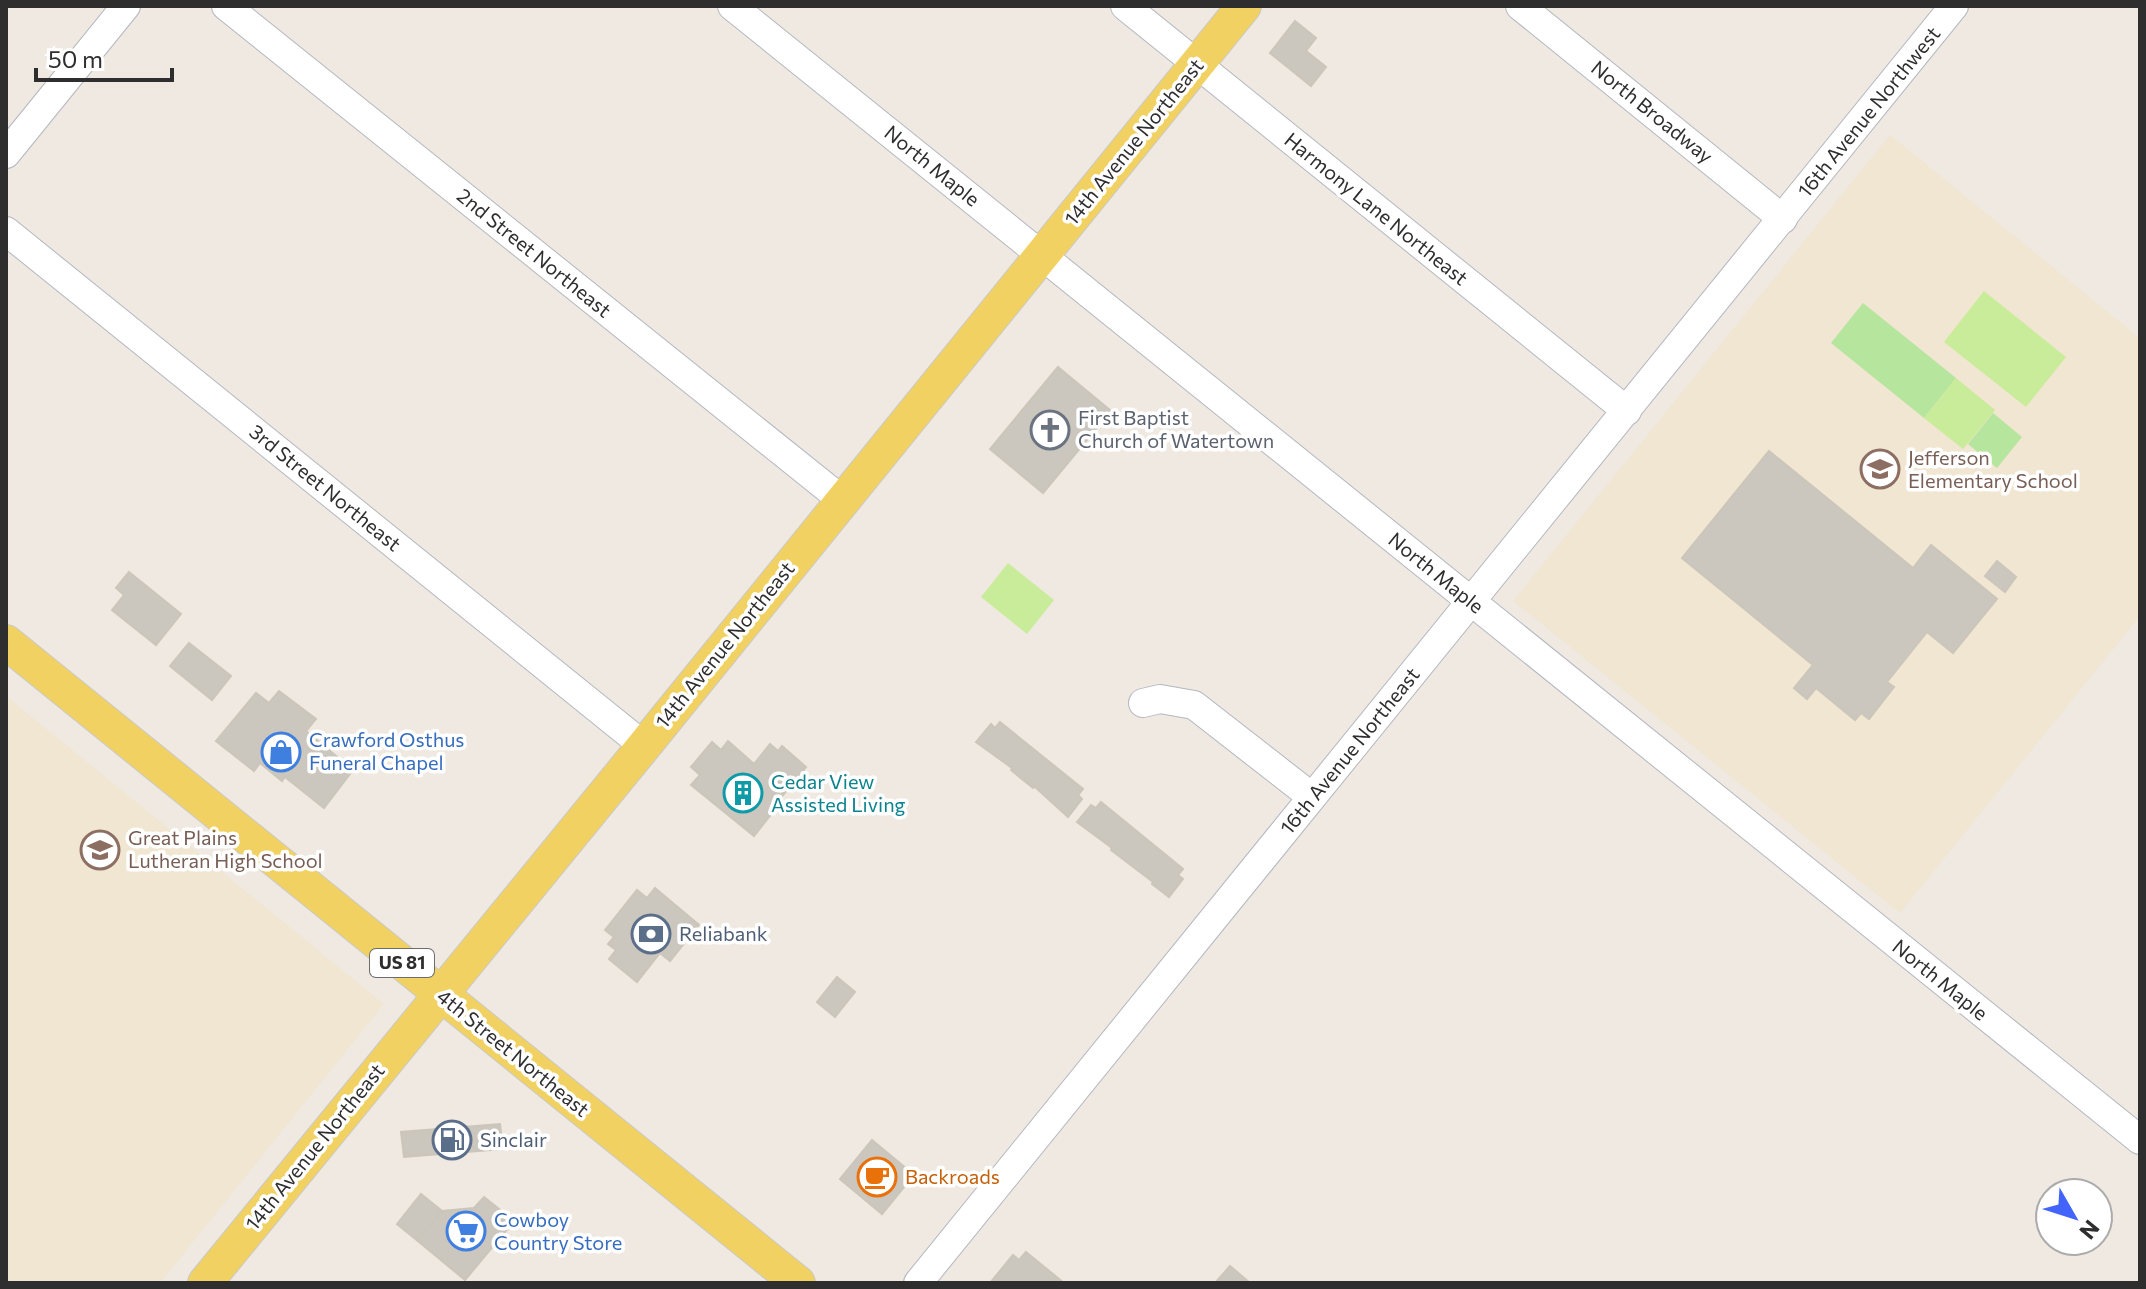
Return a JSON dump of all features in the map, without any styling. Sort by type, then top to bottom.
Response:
[{"type":"main road","name":"14th Avenue Northeast","points":[[205,1283],[1244,6]]},
{"type":"main road","name":"4th Street Northeast","points":[[6,642],[798,1283]]},
{"type":"street","points":[[6,154],[126,6]]},
{"type":"street","name":"2nd Street Northeast","points":[[226,6],[842,500]]},
{"type":"street","name":"North Maple","points":[[732,6],[2140,1140]]},
{"type":"street","name":"Harmony Lane Northeast","points":[[1125,6],[1627,411]]},
{"type":"street","name":"North Broadway","points":[[1520,6],[1783,219]]},
{"type":"street","name":"16th Avenue Northwest","points":[[1783,219],[1941,10]]},
{"type":"street","name":"16th Avenue Northeast","points":[[918,1283],[1783,219]]},
{"type":"street","name":"3rd Street Northeast","points":[[6,231],[644,746]]},
{"type":"street","points":[[1143,703],[1160,699],[1194,705],[1312,797]]},
{"type":"shaded area","name":"Jefferson Elementary School","points":[[1890,135],[2140,338],[2140,616],[1900,913],[1513,601]]},
{"type":"shaded area","name":"Great Plains Lutheran High School","points":[[6,696],[384,1004],[160,1283],[6,1283]]},
{"type":"green space","points":[[1984,291],[2066,357],[2026,407],[1944,342]]},
{"type":"green space","points":[[1863,303],[1956,378],[1924,418],[1831,343]]},
{"type":"green space","points":[[1956,378],[1995,410],[1963,449],[1924,418]]},
{"type":"green space","points":[[1993,413],[2022,437],[1997,468],[1968,444]]},
{"type":"green space","points":[[1008,563],[1054,600],[1027,634],[981,597]]},
{"type":"building","points":[[1295,21],[1316,38],[1306,51],[1326,67],[1311,86],[1270,53]]},
{"type":"building","name":"First Baptist Church of Watertown","points":[[1058,367],[1111,411],[1043,493],[990,449]]},
{"type":"building","points":[[1769,451],[1913,568],[1931,545],[1997,599],[1953,653],[1927,632],[1887,682],[1894,687],[1869,719],[1861,713],[1855,720],[1816,688],[1807,699],[1794,688],[1813,665],[1682,558]]},
{"type":"building","points":[[1997,561],[2016,577],[2005,592],[1985,576]]},
{"type":"building","points":[[129,572],[181,614],[156,645],[112,610],[124,595],[116,588]]},
{"type":"building","points":[[189,643],[231,676],[212,700],[170,666]]},
{"type":"building","name":"Crawford Osthus Funeral Chapel","points":[[279,691],[316,719],[306,731],[353,770],[324,808],[285,777],[282,781],[260,763],[254,771],[216,741],[256,693],[269,703]]},
{"type":"building","points":[[1000,722],[1083,789],[1078,795],[1082,799],[1068,817],[1012,768],[976,742],[991,724],[995,728]]},
{"type":"building","name":"Cedar View Assisted Living","points":[[728,741],[754,764],[770,744],[778,751],[782,746],[806,767],[754,836],[691,785],[700,775],[691,767],[712,742],[721,750]]},
{"type":"building","points":[[1101,802],[1183,869],[1178,875],[1183,879],[1169,897],[1077,822],[1091,805],[1096,808]]},
{"type":"building","name":"Reliabank","points":[[655,888],[699,925],[670,961],[660,953],[637,982],[609,959],[616,950],[608,944],[614,937],[605,930],[637,890],[647,898]]},
{"type":"building","points":[[837,977],[855,992],[835,1017],[817,1002]]},
{"type":"building","name":"Sinclair","points":[[500,1124],[503,1149],[404,1157],[401,1132]]},
{"type":"building","name":"Backroads","points":[[872,1140],[914,1175],[882,1214],[840,1179]]},
{"type":"building","points":[[421,1194],[442,1211],[418,1241],[397,1224]]},
{"type":"building","name":"Cowboy Country Store","points":[[484,1197],[514,1221],[465,1280],[418,1241],[442,1211],[474,1208]]},
{"type":"building","points":[[1026,1252],[1064,1283],[990,1283],[1013,1255],[1019,1260]]},
{"type":"building","points":[[1230,1266],[1250,1283],[1215,1283]]},
{"type":"place","name":"First Baptist Church of Watertown","points":[[1050,430]]},
{"type":"place","name":"Jefferson Elementary School","points":[[1880,469]]},
{"type":"place","name":"Crawford Osthus Funeral Chapel","points":[[281,752]]},
{"type":"place","name":"Cedar View Assisted Living","points":[[743,793]]},
{"type":"place","name":"Great Plains Lutheran High School","points":[[100,850]]},
{"type":"place","name":"Reliabank","points":[[651,934]]},
{"type":"place","name":"Sinclair","points":[[452,1140]]},
{"type":"place","name":"Backroads","points":[[877,1177]]},
{"type":"place","name":"Cowboy Country Store","points":[[466,1231]]}]
